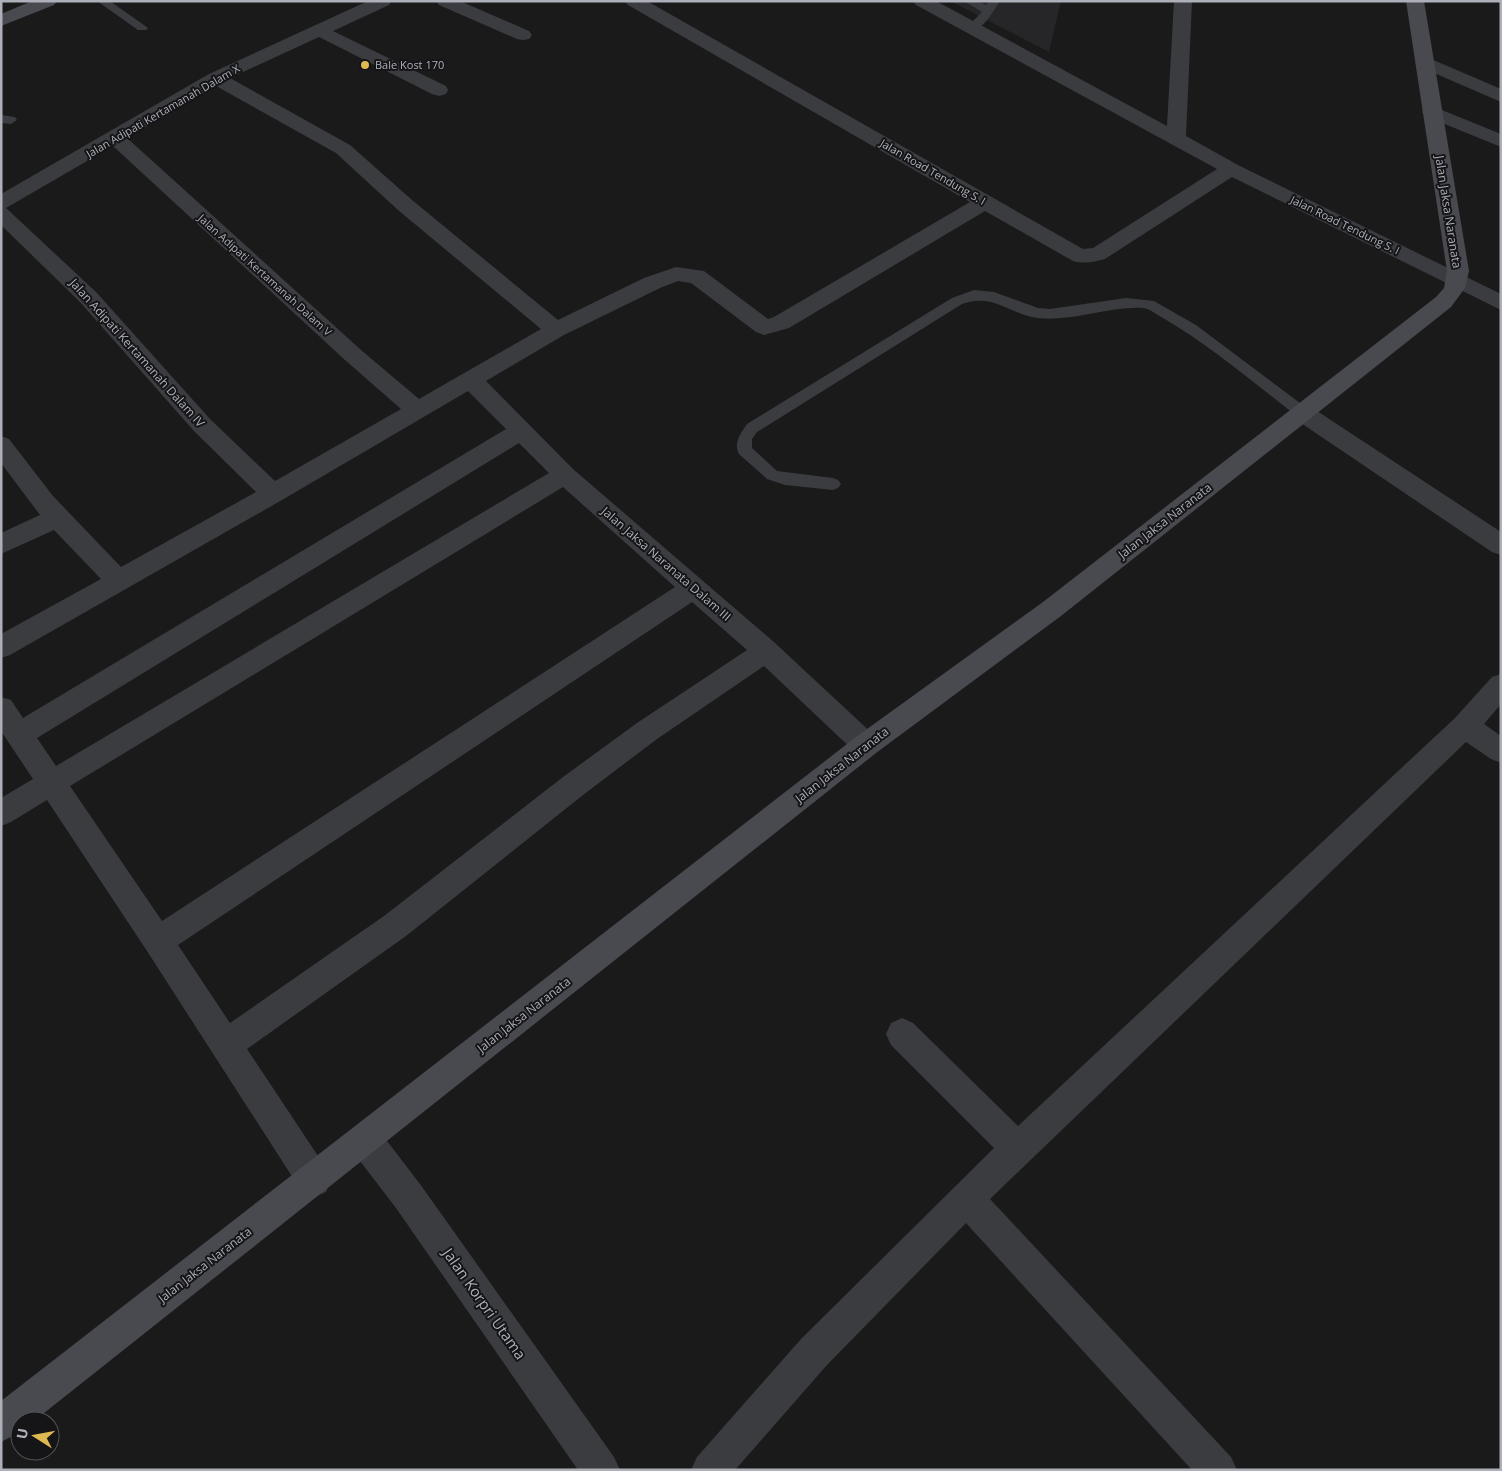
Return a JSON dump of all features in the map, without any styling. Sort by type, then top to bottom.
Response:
[{"type":"main road","points":[[1,21],[48,1]]},
{"type":"main road","name":"Jalan Jaksa Naranata","points":[[1,1424],[866,745],[1052,609],[1435,310],[1451,294],[1458,281],[1415,1]]},
{"type":"street","name":"Jalan Adipati Kertamanah Dalam X","points":[[1,203],[216,78],[383,1]]},
{"type":"street","points":[[445,1],[523,34]]},
{"type":"street","name":"Jalan Road Tendung S. I","points":[[634,1],[1080,256],[1098,254],[1231,169]]},
{"type":"street","name":"Jalan Road Tendung S. I","points":[[922,1],[1231,169],[1501,303]]},
{"type":"street","points":[[1176,139],[1183,1]]},
{"type":"street","points":[[318,30],[439,90]]},
{"type":"street","points":[[1424,62],[1501,96]]},
{"type":"street","points":[[216,78],[343,149],[405,205],[556,330]]},
{"type":"street","points":[[1432,112],[1501,140]]},
{"type":"street","name":"Jalan Adipati Kertamanah Dalam V","points":[[115,138],[353,355],[418,410]]},
{"type":"street","points":[[1,647],[273,494],[556,330],[652,283],[676,274],[696,276],[764,327],[773,326],[985,202]]},
{"type":"street","name":"Jalan Adipati Kertamanah Dalam IV","points":[[1,213],[88,297],[202,425],[273,494]]},
{"type":"street","name":"Jalan Jaksa Naranata Dalam III","points":[[470,379],[565,475],[766,651],[866,745]]},
{"type":"street","points":[[1303,412],[1501,545]]},
{"type":"street","points":[[20,734],[521,431]]},
{"type":"street","points":[[1,445],[44,503],[119,581]]},
{"type":"street","points":[[1,813],[565,475]]},
{"type":"street","points":[[1,544],[58,517]]},
{"type":"street","points":[[158,941],[693,588]]},
{"type":"street","points":[[225,1045],[395,926],[573,786],[647,732],[766,651]]},
{"type":"street","points":[[710,1470],[814,1352],[966,1198],[1250,927],[1466,726],[1501,685]]},
{"type":"street","points":[[1,708],[158,941],[314,1180]]},
{"type":"street","points":[[1466,726],[1501,751]]},
{"type":"street","points":[[902,1034],[1018,1150]]},
{"type":"street","name":"Jalan Korpri Utama","points":[[365,1140],[408,1196],[601,1470]]},
{"type":"street","points":[[966,1198],[1218,1470]]},
{"type":"lane","points":[[102,1],[142,28]]},
{"type":"lane","points":[[969,1],[992,6]]},
{"type":"lane","points":[[972,28],[992,6]]},
{"type":"lane","points":[[833,484],[785,479],[772,475],[744,450],[745,439],[752,428],[957,301],[974,295],[994,297],[1043,314],[1126,303],[1149,304],[1191,328],[1303,412]]},
{"type":"shaded area","points":[[950,1],[1061,1],[1049,52]]},
{"type":"place","name":"Bale Kost 170","points":[[365,65]]}]
